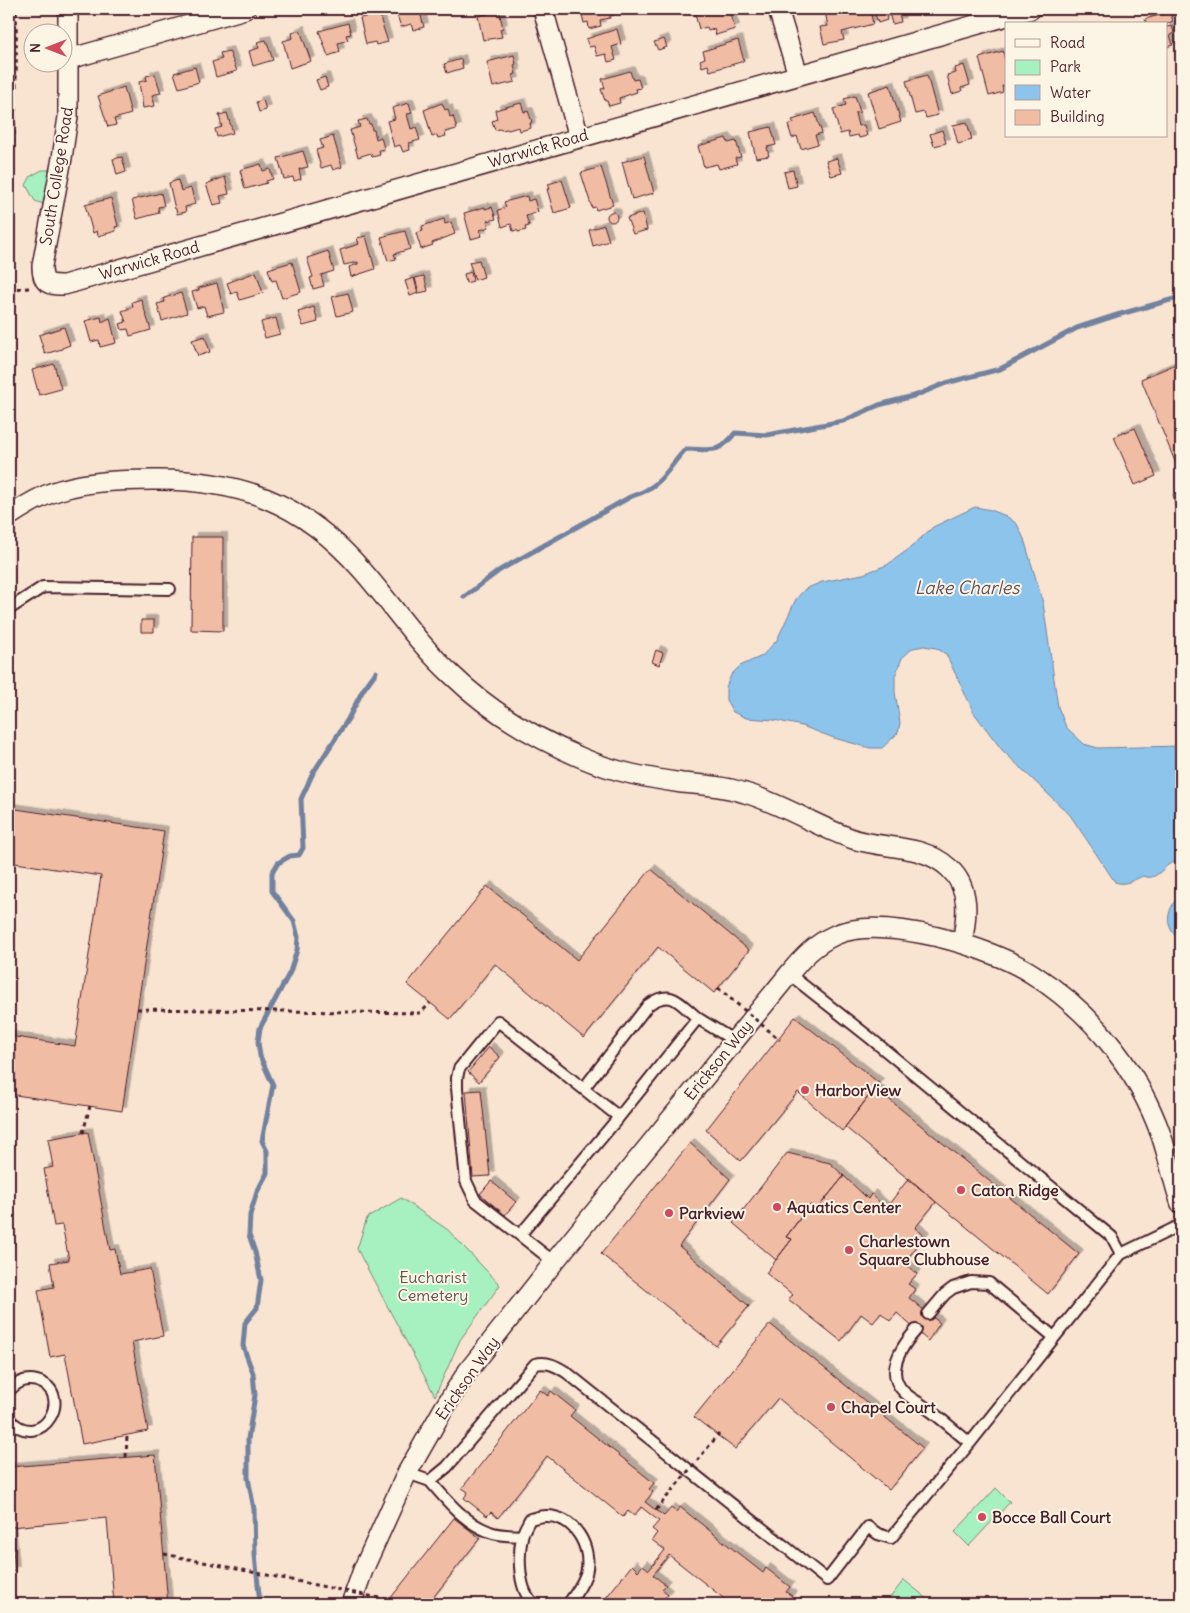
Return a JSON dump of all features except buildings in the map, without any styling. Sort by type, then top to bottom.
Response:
[{"type":"street","name":"South College Road","points":[[68,9],[68,22]]},
{"type":"street","points":[[72,58],[245,9]]},
{"type":"street","points":[[543,9],[579,137]]},
{"type":"street","points":[[778,9],[798,75]]},
{"type":"street","name":"Warwick Road","points":[[46,282],[54,285],[64,285],[798,75],[994,14],[1031,9]]},
{"type":"street","name":"South College Road","points":[[46,282],[42,276],[42,266],[68,117],[69,72]]},
{"type":"street","points":[[9,516],[59,490],[117,480],[184,480],[230,487],[269,499],[292,510],[317,527],[337,544],[361,569],[423,646],[450,674],[474,696],[526,729],[582,758],[614,770],[655,779],[719,787],[745,793],[858,840],[914,849],[934,858],[949,868],[961,884],[966,899],[967,916],[962,943]]},
{"type":"street","name":"Erickson Way","points":[[351,1604],[363,1570],[407,1472],[468,1370],[733,1040],[803,957],[819,943],[837,934],[854,930],[874,929],[904,931],[962,943],[997,956],[1033,974],[1059,993],[1094,1024],[1132,1074],[1152,1110],[1181,1204]]},
{"type":"lane","points":[[9,609],[43,587],[170,589]]},
{"type":"lane","points":[[789,974],[869,1037],[1112,1237],[1121,1254]]},
{"type":"lane","points":[[584,1088],[648,1006],[658,998],[668,997],[679,1001],[698,1018],[733,1040]]},
{"type":"lane","points":[[520,1235],[619,1117],[698,1018]]},
{"type":"lane","points":[[554,1262],[475,1200],[470,1192],[466,1181],[457,1088],[459,1069],[498,1021],[619,1117]]},
{"type":"lane","points":[[430,1481],[447,1467],[535,1364],[554,1365],[566,1372],[827,1580],[868,1527],[878,1534],[891,1538],[970,1444],[1121,1254],[1181,1225]]},
{"type":"lane","points":[[928,1314],[945,1294],[953,1288],[972,1282],[989,1283],[1054,1337]]},
{"type":"lane","points":[[916,1330],[901,1350],[894,1364],[895,1377],[903,1391],[926,1407],[970,1444]]},
{"type":"lane","points":[[9,1391],[22,1380],[41,1382],[49,1388],[54,1399],[54,1408],[50,1419],[38,1428],[30,1430],[21,1428],[9,1419]]},
{"type":"lane","points":[[407,1472],[430,1481],[452,1507],[476,1526],[492,1533],[522,1536]]},
{"type":"lane","points":[[535,1604],[530,1601],[523,1586],[520,1572],[522,1536],[530,1519],[545,1516],[555,1517],[573,1525],[586,1550],[586,1574],[577,1592],[568,1604]]},
{"type":"path","points":[[9,191],[17,71],[16,9]]},
{"type":"path","points":[[718,988],[780,1040]]},
{"type":"path","points":[[137,1009],[421,1013],[430,1003]]},
{"type":"path","points":[[83,1133],[90,1106]]},
{"type":"path","points":[[656,1510],[719,1434]]},
{"type":"path","points":[[126,1457],[127,1435]]},
{"type":"path","points":[[164,1554],[389,1600]]},
{"type":"green space","points":[[42,170],[50,170],[43,204],[35,201],[26,185],[31,176]]},
{"type":"green space","name":"Eucharist Cemetery","points":[[401,1198],[448,1230],[500,1285],[460,1340],[435,1396],[357,1249],[367,1218]]},
{"type":"green space","name":"Bocce Ball Court","points":[[996,1488],[1010,1502],[969,1546],[955,1532]]},
{"type":"green space","points":[[904,1580],[934,1604],[885,1604]]},
{"type":"water","name":"Lake Charles","points":[[975,507],[991,510],[1006,516],[1017,524],[1024,539],[1043,603],[1058,707],[1066,727],[1084,744],[1098,748],[1181,746],[1181,861],[1170,863],[1154,876],[1143,876],[1126,883],[1115,882],[1070,815],[1002,750],[974,713],[946,654],[936,648],[924,646],[913,648],[902,658],[895,676],[895,692],[900,723],[898,733],[882,748],[870,748],[834,738],[802,726],[774,720],[746,718],[733,712],[726,700],[726,687],[731,675],[740,666],[762,656],[777,640],[796,599],[805,589],[822,582],[863,574],[887,565],[909,549],[933,527]]},
{"type":"water","points":[[1181,892],[1181,941],[1171,929],[1169,917],[1170,911]]},
{"type":"waterway","points":[[464,597],[500,570],[630,497],[644,492],[664,476],[686,449],[708,450],[719,448],[735,433],[767,435],[843,421],[879,405],[917,395],[946,383],[1000,369],[1077,328],[1181,297]]},
{"type":"waterway","points":[[260,1604],[255,1555],[254,1509],[248,1478],[248,1439],[255,1395],[253,1373],[243,1346],[245,1323],[257,1308],[261,1280],[249,1235],[250,1215],[257,1192],[267,1173],[267,1151],[262,1141],[273,1085],[260,1056],[258,1042],[260,1028],[290,972],[297,950],[298,937],[294,921],[272,891],[272,873],[278,863],[290,856],[299,855],[303,848],[301,799],[313,773],[348,719],[363,690],[376,672]]},
{"type":"place","name":"HarborView","points":[[805,1090]]},
{"type":"place","name":"Caton Ridge","points":[[961,1190]]},
{"type":"place","name":"Aquatics Center","points":[[777,1207]]},
{"type":"place","name":"Parkview","points":[[669,1213]]},
{"type":"place","name":"Charlestown Square Clubhouse","points":[[849,1250]]},
{"type":"place","name":"Chapel Court","points":[[831,1407]]},
{"type":"place","name":"Bocce Ball Court","points":[[982,1517]]}]
